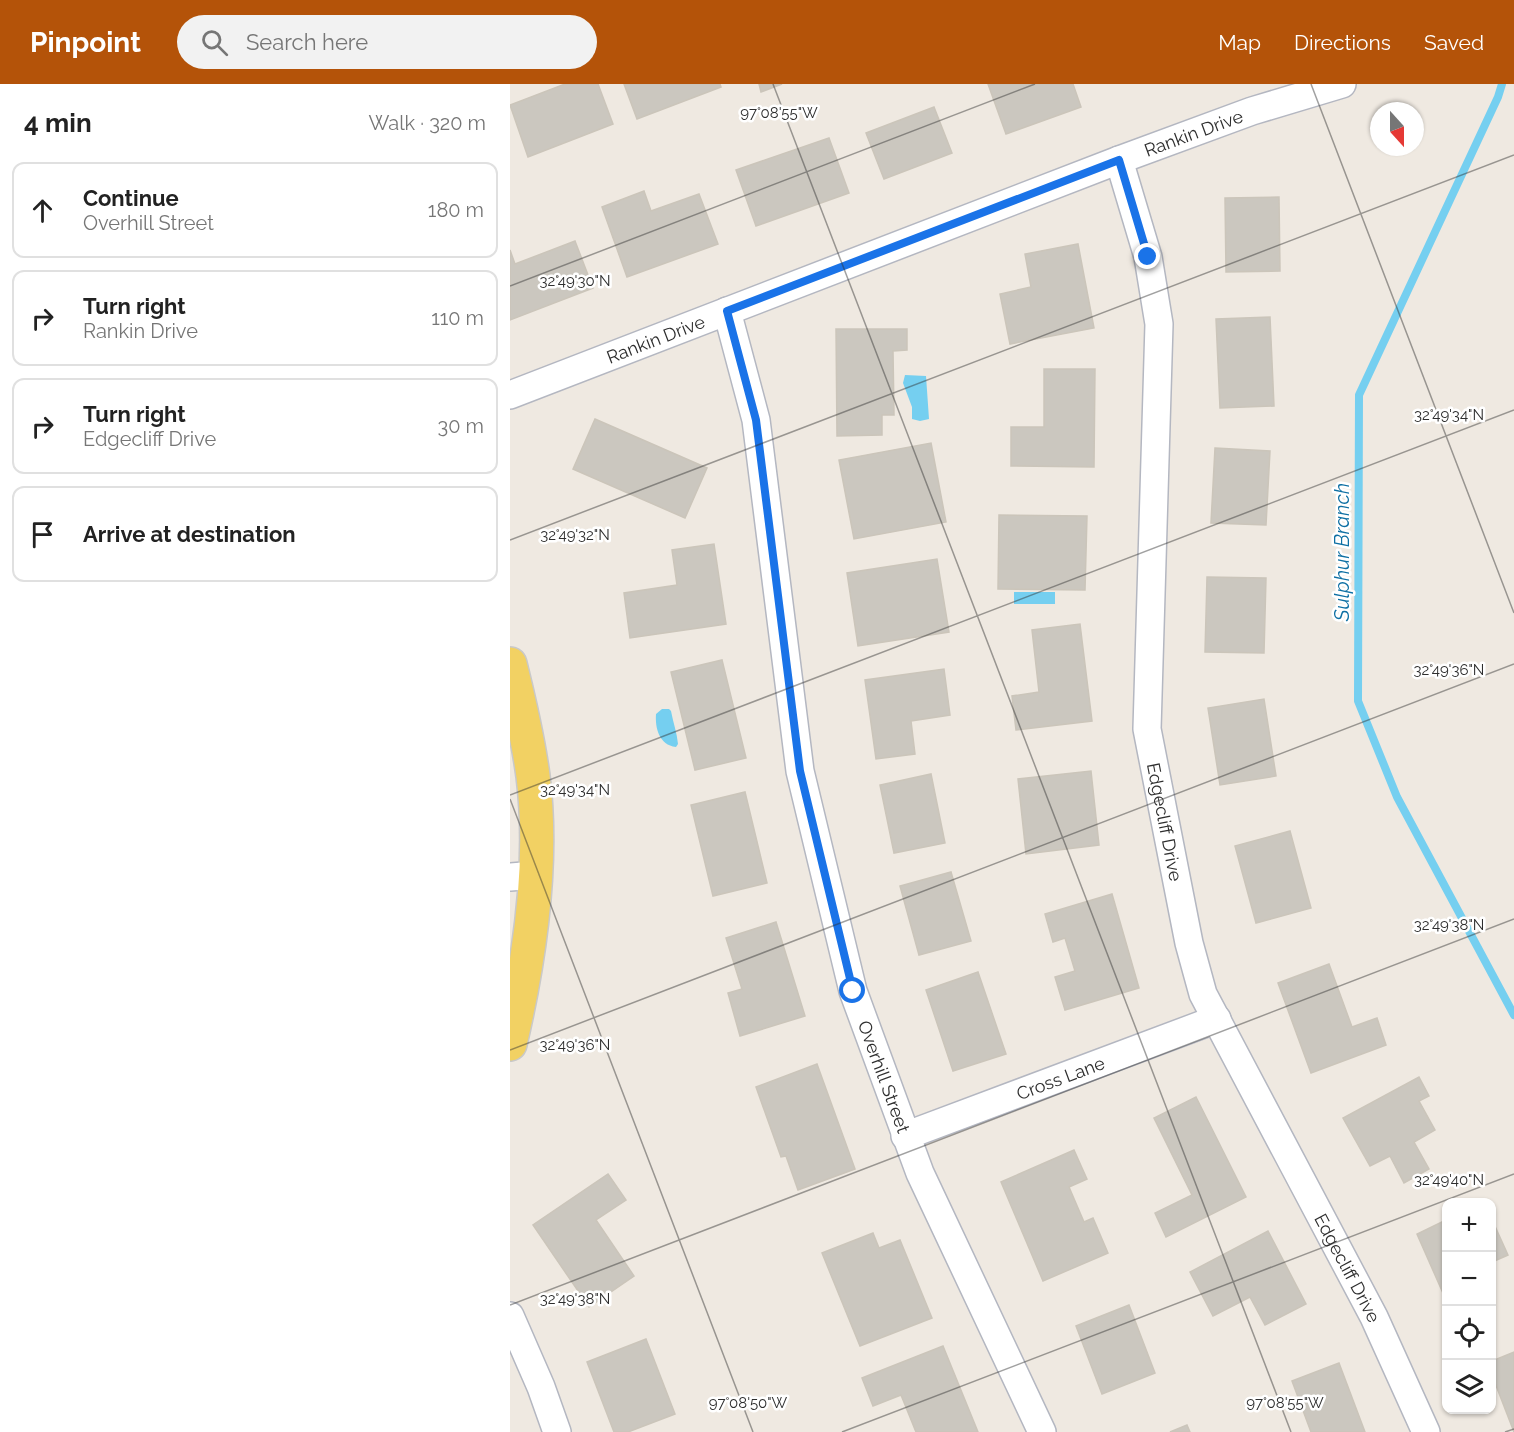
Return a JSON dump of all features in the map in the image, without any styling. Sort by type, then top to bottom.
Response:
[{"type":"main road","points":[[510,1044],[517,1016],[532,924],[522,876],[536,846],[533,777],[512,679]]},
{"type":"street","name":"Rankin Drive","points":[[510,395],[1119,160],[1252,111],[1342,84]]},
{"type":"street","name":"Edgecliff Drive","points":[[1119,160],[1148,257],[1159,324],[1147,729],[1189,942],[1203,994],[1374,1317],[1426,1432]]},
{"type":"street","name":"Overhill Street","points":[[727,311],[756,420],[800,771],[853,991],[920,1173],[1042,1432]]},
{"type":"street","name":"Cross Lane","points":[[905,1136],[1217,1019]]},
{"type":"street","points":[[510,1316],[541,1387],[557,1432]]},
{"type":"water","points":[[905,375],[926,376],[929,419],[920,421],[912,419],[912,407],[903,383]]},
{"type":"water","points":[[1014,592],[1055,592],[1055,604],[1014,604]]},
{"type":"water","points":[[662,709],[671,711],[678,744],[676,747],[666,743],[657,730],[656,714]]},
{"type":"building","points":[[565,84],[598,84],[613,124],[528,157],[510,105]]},
{"type":"building","points":[[624,84],[720,84],[721,87],[637,119]]},
{"type":"building","points":[[759,84],[782,84],[761,92]]},
{"type":"building","points":[[988,84],[1073,84],[1081,107],[1006,134]]},
{"type":"building","points":[[934,107],[952,153],[884,179],[866,133]]},
{"type":"building","points":[[829,138],[849,193],[756,226],[736,170]]},
{"type":"building","points":[[644,191],[651,211],[699,194],[718,244],[627,277],[602,207]]},
{"type":"building","points":[[1279,197],[1280,271],[1226,272],[1225,198]]},
{"type":"building","points":[[575,241],[593,288],[510,320],[510,250],[515,264]]},
{"type":"building","points":[[1078,244],[1094,328],[1010,344],[1000,294],[1031,287],[1025,254]]},
{"type":"building","points":[[1270,317],[1274,406],[1220,408],[1216,319]]},
{"type":"building","points":[[836,329],[907,329],[907,350],[893,351],[894,415],[882,415],[882,435],[837,436]]},
{"type":"building","points":[[1044,369],[1095,369],[1094,467],[1011,466],[1011,427],[1044,427]]},
{"type":"building","points":[[595,419],[707,468],[685,518],[573,469]]},
{"type":"building","points":[[931,443],[946,522],[854,539],[839,460]]},
{"type":"building","points":[[1215,448],[1270,451],[1266,525],[1211,523]]},
{"type":"building","points":[[999,515],[1087,516],[1085,590],[998,589]]},
{"type":"building","points":[[714,544],[726,624],[630,638],[624,593],[677,585],[672,550]]},
{"type":"building","points":[[937,559],[949,632],[858,646],[847,573]]},
{"type":"building","points":[[1207,577],[1266,578],[1264,653],[1205,652]]},
{"type":"building","points":[[1080,624],[1092,721],[1016,730],[1012,696],[1039,692],[1032,630]]},
{"type":"building","points":[[722,660],[746,758],[695,770],[671,672]]},
{"type":"building","points":[[944,669],[950,715],[911,721],[915,754],[876,759],[865,680]]},
{"type":"building","points":[[1264,699],[1276,776],[1220,785],[1208,708]]},
{"type":"building","points":[[1091,771],[1099,845],[1026,854],[1018,779]]},
{"type":"building","points":[[931,774],[945,843],[894,853],[880,785]]},
{"type":"building","points":[[745,792],[767,883],[713,896],[691,805]]},
{"type":"building","points":[[1290,831],[1311,908],[1256,923],[1235,846]]},
{"type":"building","points":[[951,872],[971,941],[919,955],[900,886]]},
{"type":"building","points":[[1112,894],[1139,988],[1065,1010],[1055,977],[1075,971],[1065,938],[1053,942],[1045,914]]},
{"type":"building","points":[[776,922],[805,1016],[740,1036],[728,993],[742,989],[726,938]]},
{"type":"building","points":[[1329,964],[1352,1027],[1377,1018],[1386,1045],[1311,1073],[1278,983]]},
{"type":"building","points":[[978,972],[1006,1054],[953,1071],[926,990]]},
{"type":"building","points":[[817,1064],[855,1169],[798,1190],[786,1156],[781,1157],[756,1087]]},
{"type":"building","points":[[1419,1077],[1429,1096],[1419,1101],[1435,1130],[1414,1142],[1429,1169],[1404,1183],[1390,1156],[1370,1166],[1343,1118]]},
{"type":"building","points":[[1196,1097],[1246,1197],[1166,1237],[1155,1213],[1192,1195],[1154,1118]]},
{"type":"building","points":[[1074,1150],[1087,1179],[1069,1187],[1084,1222],[1093,1218],[1108,1253],[1043,1281],[1001,1182]]},
{"type":"building","points":[[608,1174],[626,1200],[596,1220],[634,1276],[589,1307],[533,1225]]},
{"type":"building","points":[[1442,1222],[1442,1291],[1417,1234]]},
{"type":"building","points":[[1496,1228],[1508,1255],[1496,1260]]},
{"type":"building","points":[[1268,1231],[1306,1304],[1265,1325],[1250,1297],[1213,1316],[1190,1272]]},
{"type":"building","points":[[873,1233],[879,1248],[900,1240],[932,1318],[860,1346],[822,1253]]},
{"type":"building","points":[[1129,1305],[1155,1373],[1102,1394],[1076,1326]]},
{"type":"building","points":[[646,1339],[675,1414],[628,1432],[614,1432],[587,1362]]},
{"type":"building","points":[[943,1346],[978,1432],[916,1432],[901,1395],[873,1406],[862,1378]]},
{"type":"building","points":[[1514,1352],[1514,1432],[1496,1385],[1496,1359]]},
{"type":"building","points":[[1339,1363],[1365,1432],[1311,1432],[1292,1381]]},
{"type":"building","points":[[1187,1425],[1190,1432],[1170,1432]]},
{"type":"waterway","name":"Sulphur Branch","points":[[1502,84],[1359,395],[1358,701],[1397,797],[1514,1015]]},
{"type":"route","points":[[853,991],[800,771],[756,420],[727,311],[1119,160],[1148,257]]}]
